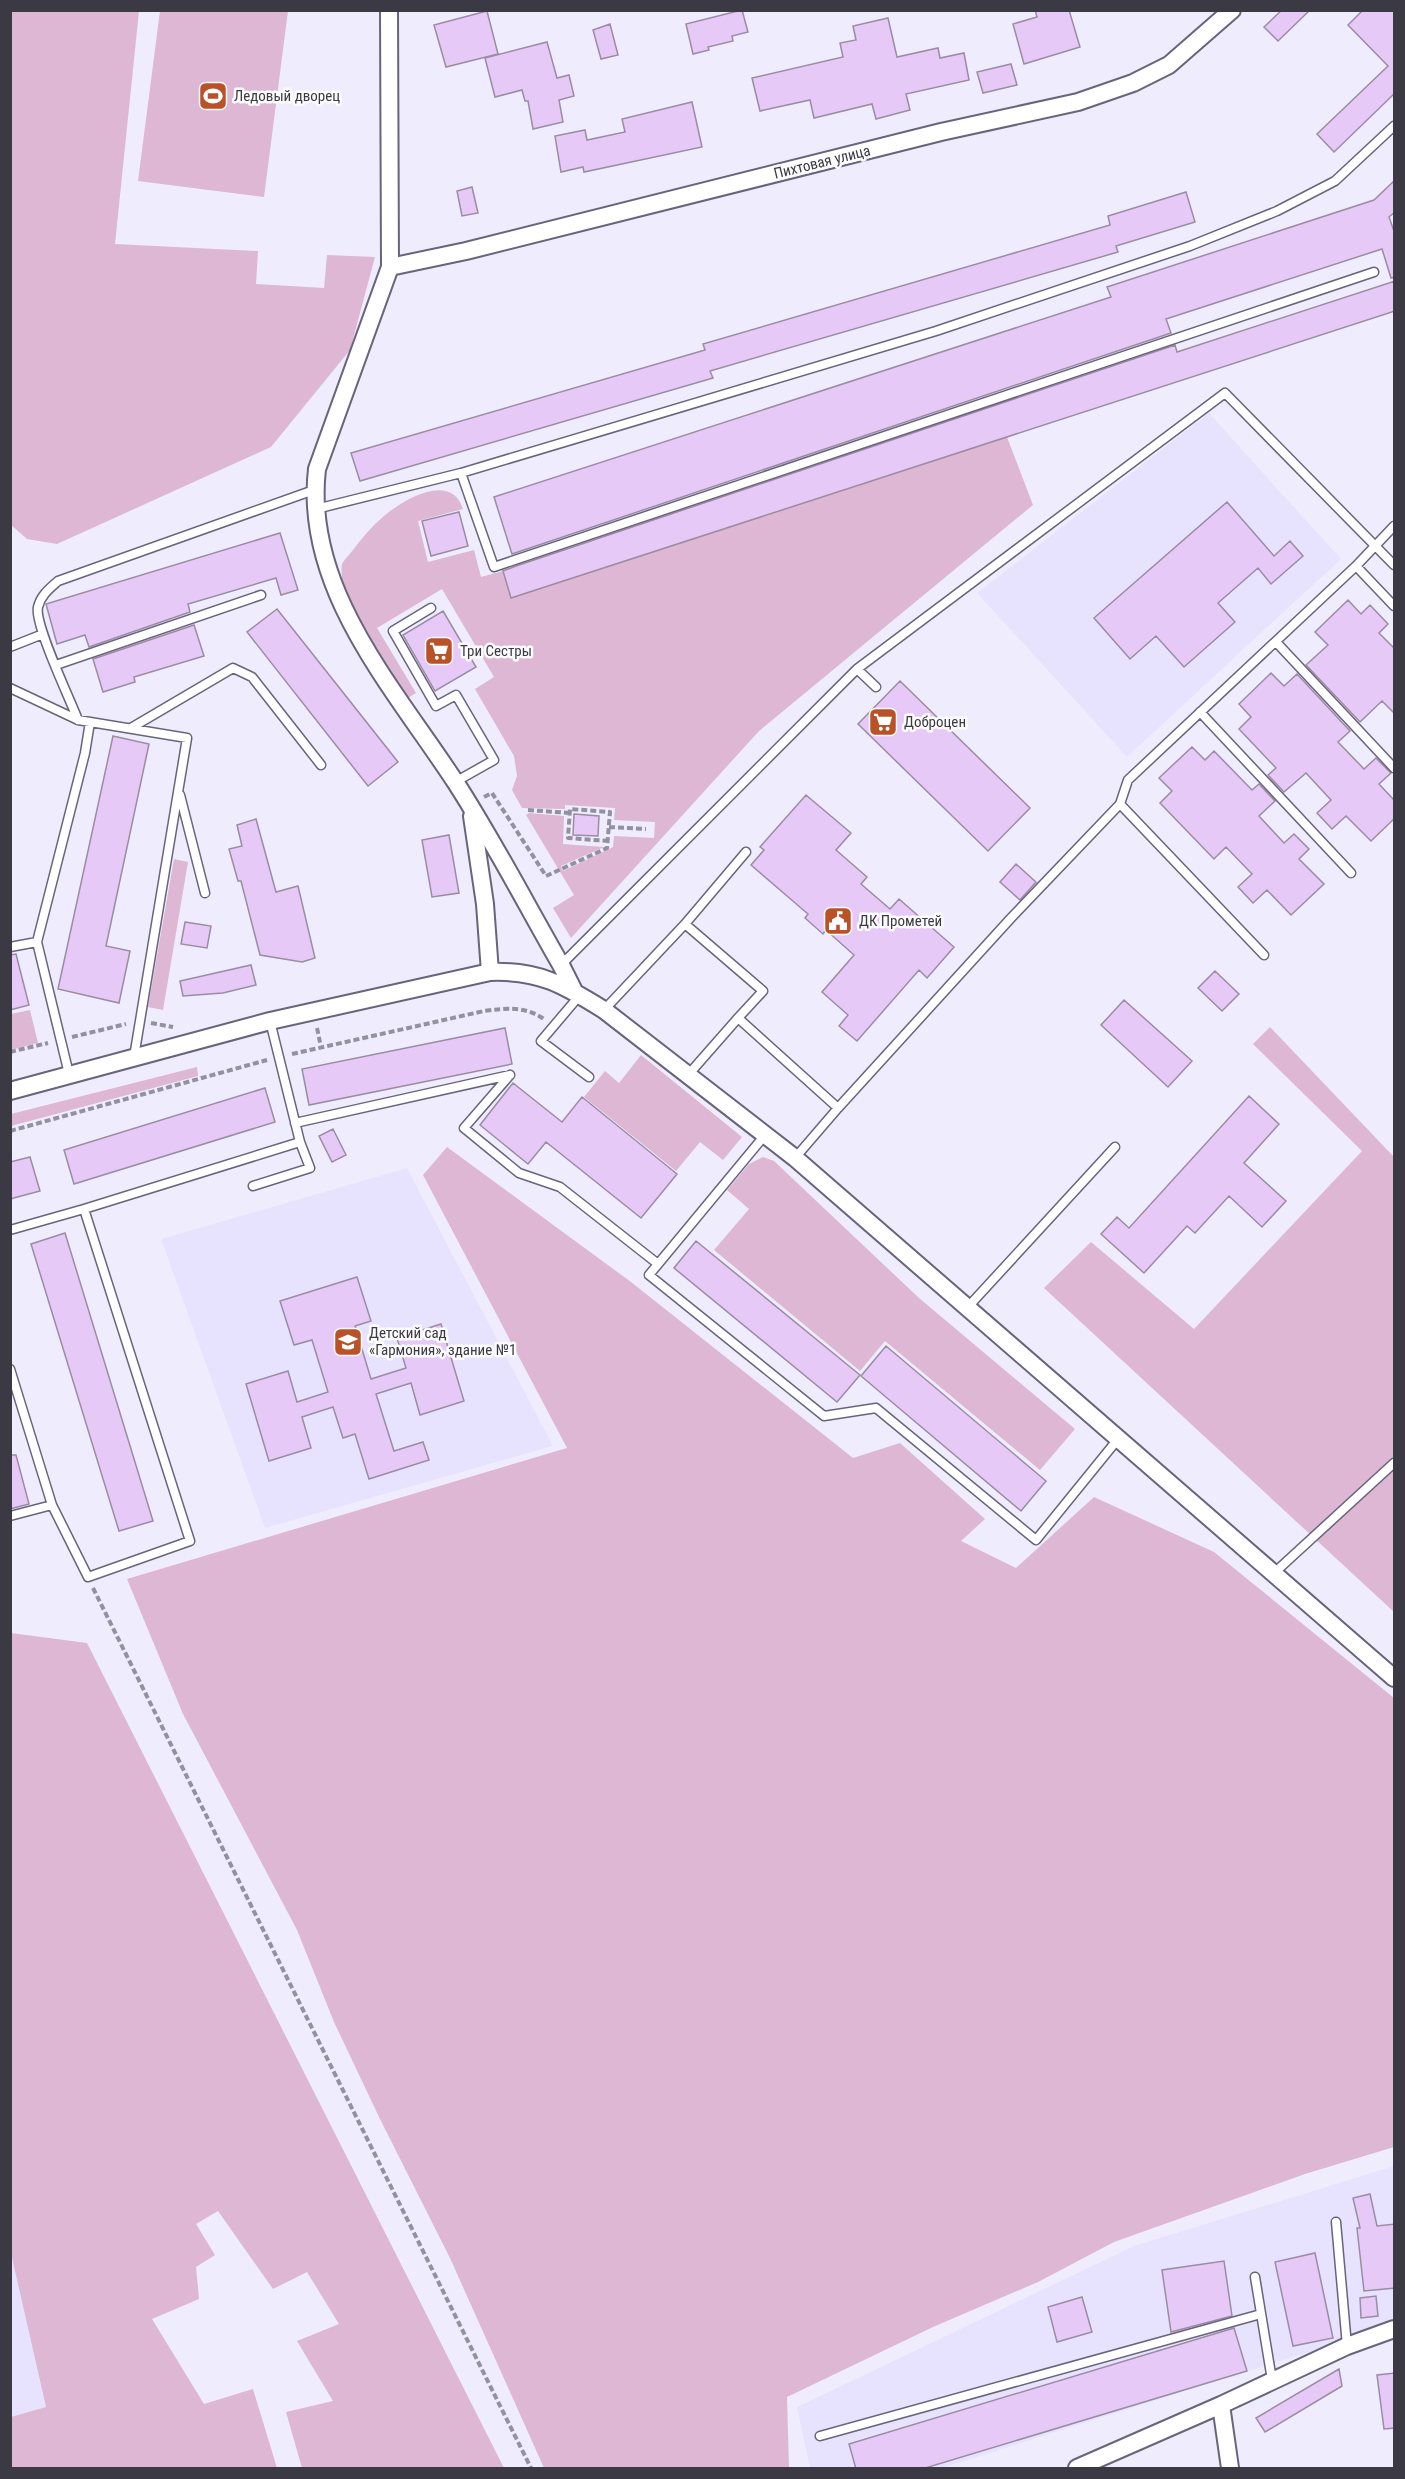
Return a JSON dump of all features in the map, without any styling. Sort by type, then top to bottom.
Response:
[{"type":"street","points":[[389,10],[390,267],[317,469],[314,490],[316,524],[331,579],[364,647],[455,782],[577,993]]},
{"type":"street","name":"Пихтовая улица","points":[[390,267],[466,251],[940,132],[1078,102],[1133,83],[1169,65],[1232,10]]},
{"type":"street","points":[[470,807],[485,904],[490,972]]},
{"type":"street","points":[[10,1091],[270,1020],[490,972],[514,971],[536,975],[577,993],[604,1010],[795,1158],[1395,1678]]},
{"type":"street","points":[[1077,2469],[1347,2346],[1395,2329]]},
{"type":"street","points":[[1221,2405],[1230,2469]]},
{"type":"lane","points":[[316,509],[461,473],[936,331],[1190,246],[1277,212],[1335,181],[1395,126]]},
{"type":"lane","points":[[461,473],[494,567],[1374,272]]},
{"type":"lane","points":[[561,965],[857,669],[1225,393],[1395,565]]},
{"type":"lane","points":[[78,720],[43,634],[37,609],[43,595],[58,581],[314,490]]},
{"type":"lane","points":[[795,1158],[1011,918],[1120,804],[1128,780],[1356,566],[1395,526]]},
{"type":"lane","points":[[1356,566],[1395,606]]},
{"type":"lane","points":[[56,665],[261,595]]},
{"type":"lane","points":[[431,608],[393,631],[436,706],[456,694],[494,760],[455,782]]},
{"type":"lane","points":[[10,647],[43,634]]},
{"type":"lane","points":[[1276,642],[1395,768]]},
{"type":"lane","points":[[131,728],[233,668],[252,677],[321,765]]},
{"type":"lane","points":[[857,669],[876,687]]},
{"type":"lane","points":[[10,688],[78,720],[188,738],[134,1057]]},
{"type":"lane","points":[[1200,712],[1351,873]]},
{"type":"lane","points":[[69,1074],[37,942],[86,753],[90,722]]},
{"type":"lane","points":[[179,792],[205,893]]},
{"type":"lane","points":[[1120,804],[1264,955]]},
{"type":"lane","points":[[604,1010],[685,924],[746,852]]},
{"type":"lane","points":[[685,924],[763,990],[688,1075]]},
{"type":"lane","points":[[10,947],[37,942]]},
{"type":"lane","points":[[577,993],[541,1041],[589,1077]]},
{"type":"lane","points":[[738,1018],[838,1108]]},
{"type":"lane","points":[[253,1186],[310,1168],[300,1142],[270,1020]]},
{"type":"lane","points":[[295,1123],[510,1075],[464,1128],[519,1173],[560,1187],[658,1264]]},
{"type":"lane","points":[[765,1135],[649,1275],[824,1416],[876,1408],[1036,1540],[1118,1439]]},
{"type":"lane","points":[[10,1230],[300,1142]]},
{"type":"lane","points":[[967,1308],[1114,1147]]},
{"type":"lane","points":[[10,1369],[52,1504],[88,1577],[190,1541],[84,1209]]},
{"type":"lane","points":[[1273,1574],[1395,1462]]},
{"type":"lane","points":[[10,1516],[52,1504]]},
{"type":"lane","points":[[1336,2222],[1347,2346]]},
{"type":"lane","points":[[1255,2277],[1272,2380]]},
{"type":"lane","points":[[820,2436],[1261,2314]]},
{"type":"path","points":[[492,792],[546,876],[607,848],[608,841],[610,812],[570,809],[568,838],[608,841]]},
{"type":"path","points":[[528,810],[570,813]]},
{"type":"path","points":[[609,827],[646,829]]},
{"type":"path","points":[[10,1052],[140,1020]]},
{"type":"path","points":[[88,1577],[531,2469]]},
{"type":"shaded area","points":[[11,10],[139,11],[115,244],[258,251],[256,284],[324,288],[327,255],[375,257],[350,350],[271,447],[57,544],[27,539],[11,525]]},
{"type":"shaded area","name":"Ледовый дворец","points":[[160,11],[288,11],[264,197],[138,181]]},
{"type":"shaded area","points":[[1209,413],[1341,559],[1127,757],[977,593]]},
{"type":"shaded area","points":[[1007,437],[1033,505],[759,731],[571,938],[553,908],[574,895],[526,815],[529,813],[564,816],[563,844],[604,847],[561,866],[563,871],[613,847],[614,836],[654,838],[655,822],[614,820],[615,808],[565,805],[565,809],[522,808],[512,790],[517,776],[514,756],[475,689],[494,677],[442,589],[377,628],[416,693],[408,698],[360,624],[345,592],[342,578],[343,562],[384,516],[403,503],[426,492],[438,490],[448,492],[457,498],[463,509],[418,521],[428,562],[474,550],[481,577],[503,571],[511,598]]},
{"type":"shaded area","points":[[174,859],[188,862],[163,1010],[148,1007]]},
{"type":"shaded area","points":[[30,1010],[38,1043],[11,1050],[11,1014]]},
{"type":"shaded area","points":[[1270,1027],[1394,1157],[1394,1612],[1044,1288],[1091,1242],[1194,1329],[1362,1151],[1253,1044]]},
{"type":"shaded area","points":[[641,1055],[742,1137],[723,1160],[700,1142],[676,1171],[584,1097],[605,1071],[619,1083]]},
{"type":"shaded area","points":[[197,1067],[198,1076],[11,1126],[11,1114]]},
{"type":"shaded area","points":[[447,1147],[631,1282],[853,1458],[900,1443],[985,1519],[961,1541],[1016,1568],[1094,1497],[1214,1552],[1394,1698],[1394,2147],[1305,2174],[1114,2242],[1038,2282],[933,2327],[787,2397],[789,2468],[544,2468],[450,2258],[334,2022],[297,1930],[183,1714],[127,1579],[567,1448],[423,1175]]},
{"type":"shaded area","points":[[763,1157],[774,1161],[919,1298],[1075,1429],[1040,1470],[885,1341],[860,1371],[714,1250],[749,1209],[727,1190],[749,1164]]},
{"type":"shaded area","name":"Детский сад «Гармония», здание №1","points":[[407,1168],[553,1446],[265,1528],[161,1239]]},
{"type":"shaded area","points":[[11,1633],[87,1643],[504,2468],[302,2468],[286,2412],[333,2401],[297,2341],[339,2324],[307,2272],[273,2289],[218,2211],[196,2224],[215,2255],[196,2267],[199,2299],[152,2319],[204,2404],[253,2389],[277,2468],[11,2468],[11,2417],[46,2407],[10,2249]]},
{"type":"shaded area","points":[[1394,2166],[1394,2325],[942,2468],[810,2468],[797,2407],[1134,2246]]},
{"type":"shaded area","points":[[10,2249],[46,2408],[11,2417],[10,2417]]},
{"type":"building","points":[[742,10],[748,32],[732,36],[733,41],[708,47],[709,50],[693,54],[686,24]]},
{"type":"building","points":[[1035,10],[1069,10],[1080,47],[1024,64],[1013,24],[1037,17]]},
{"type":"building","points":[[1282,10],[1310,10],[1278,41],[1264,27]]},
{"type":"building","points":[[1363,10],[1395,10],[1395,93],[1334,152],[1317,134],[1388,66],[1348,25]]},
{"type":"building","points":[[487,11],[498,54],[446,67],[434,25]]},
{"type":"building","points":[[888,18],[897,57],[938,48],[940,58],[964,53],[969,80],[906,94],[910,110],[876,119],[872,104],[814,118],[810,100],[760,111],[752,78],[843,57],[840,43],[856,40],[853,26]]},
{"type":"building","points":[[610,24],[618,55],[601,59],[593,30]]},
{"type":"building","points":[[547,42],[557,78],[569,75],[574,96],[559,100],[563,122],[533,129],[528,101],[525,101],[522,90],[495,97],[485,58]]},
{"type":"building","points":[[1011,64],[1017,85],[983,93],[977,72]]},
{"type":"building","points":[[692,102],[702,147],[584,172],[583,167],[561,172],[555,136],[585,130],[587,140],[625,132],[622,119]]},
{"type":"building","points":[[1395,180],[1395,212],[1389,217],[1395,234],[1395,277],[1391,278],[1382,249],[1166,319],[1171,333],[512,554],[494,497],[1111,297],[1107,287],[1374,200]]},
{"type":"building","points":[[472,187],[478,213],[462,216],[457,191]]},
{"type":"building","points":[[1186,192],[1195,222],[1116,246],[1118,252],[710,371],[713,378],[360,481],[351,453],[705,350],[703,344],[1110,225],[1108,216]]},
{"type":"building","points":[[1395,281],[1395,311],[511,598],[503,571],[516,566],[1175,345],[1177,352]]},
{"type":"building","points":[[1227,502],[1274,556],[1290,541],[1303,556],[1271,584],[1258,568],[1218,603],[1235,622],[1184,667],[1156,636],[1130,659],[1094,618]]},
{"type":"building","points":[[459,512],[468,546],[431,556],[422,521]]},
{"type":"building","points":[[280,533],[298,590],[281,595],[276,578],[188,604],[190,612],[89,647],[85,635],[57,644],[46,604]]},
{"type":"building","points":[[1348,600],[1361,614],[1370,605],[1388,624],[1379,633],[1395,649],[1395,714],[1382,701],[1360,722],[1306,665],[1328,645],[1315,632]]},
{"type":"building","points":[[277,609],[398,762],[368,786],[247,632]]},
{"type":"building","name":"Три Сестры","points":[[443,611],[476,667],[435,691],[403,635]]},
{"type":"building","points":[[194,625],[204,656],[134,677],[135,682],[103,692],[93,659]]},
{"type":"building","points":[[1271,673],[1284,686],[1297,674],[1350,731],[1338,742],[1364,769],[1376,758],[1391,773],[1379,784],[1395,801],[1395,818],[1371,841],[1346,816],[1332,829],[1317,813],[1331,800],[1306,773],[1284,792],[1268,775],[1276,768],[1239,729],[1251,717],[1239,704]]},
{"type":"building","points":[[900,681],[1030,808],[988,851],[858,724]]},
{"type":"building","points":[[113,736],[149,744],[106,946],[130,951],[119,1003],[58,989]]},
{"type":"building","points":[[1192,747],[1205,760],[1214,751],[1252,790],[1259,784],[1275,801],[1259,816],[1284,843],[1294,834],[1309,849],[1299,859],[1324,884],[1291,915],[1267,890],[1253,903],[1238,887],[1252,874],[1226,847],[1214,859],[1160,803],[1172,791],[1159,778]]},
{"type":"building","name":"ДК Прометей","points":[[806,795],[851,833],[836,850],[867,877],[861,884],[890,909],[899,899],[954,947],[927,978],[919,970],[857,1041],[839,1026],[848,1015],[822,992],[854,955],[826,930],[823,934],[805,918],[808,914],[751,865],[764,850],[760,847]]},
{"type":"building","points":[[574,814],[599,816],[598,836],[573,835]]},
{"type":"building","points":[[256,819],[276,892],[298,886],[315,958],[302,962],[260,955],[241,881],[238,881],[229,849],[242,846],[237,825]]},
{"type":"building","points":[[449,835],[459,893],[432,897],[422,840]]},
{"type":"building","points":[[1016,864],[1036,882],[1020,900],[1000,882]]},
{"type":"building","points":[[185,922],[211,926],[207,948],[181,944]]},
{"type":"building","points":[[16,954],[29,1005],[10,1010],[10,955]]},
{"type":"building","points":[[251,965],[256,985],[223,993],[183,996],[180,981]]},
{"type":"building","points":[[1215,971],[1239,994],[1222,1011],[1198,988]]},
{"type":"building","points":[[1124,1000],[1192,1061],[1168,1087],[1101,1025]]},
{"type":"building","points":[[505,1028],[512,1064],[309,1105],[302,1069]]},
{"type":"building","points":[[513,1083],[562,1122],[582,1097],[677,1174],[641,1218],[546,1142],[528,1164],[480,1125]]},
{"type":"building","points":[[265,1088],[275,1122],[74,1184],[64,1150]]},
{"type":"building","points":[[1249,1096],[1279,1124],[1244,1163],[1286,1201],[1262,1227],[1229,1196],[1195,1233],[1187,1226],[1144,1273],[1101,1234],[1117,1217],[1129,1228]]},
{"type":"building","points":[[333,1129],[346,1155],[332,1162],[319,1136]]},
{"type":"building","points":[[30,1157],[40,1191],[10,1199],[10,1162]]},
{"type":"building","points":[[65,1233],[153,1521],[119,1531],[31,1244]]},
{"type":"building","points":[[696,1241],[860,1375],[837,1402],[674,1268]]},
{"type":"building","points":[[357,1277],[371,1321],[355,1326],[371,1379],[406,1368],[397,1338],[441,1324],[464,1401],[420,1415],[411,1383],[376,1394],[394,1451],[423,1442],[429,1460],[369,1479],[355,1434],[343,1438],[333,1407],[302,1417],[311,1448],[269,1461],[246,1384],[288,1371],[297,1402],[328,1392],[312,1340],[294,1345],[280,1301]]},
{"type":"building","points":[[886,1346],[1046,1481],[1021,1511],[861,1376]]},
{"type":"building","points":[[10,1455],[16,1455],[29,1504],[10,1509]]},
{"type":"building","points":[[1370,2194],[1377,2226],[1395,2224],[1395,2288],[1364,2291],[1357,2228],[1360,2228],[1353,2198]]},
{"type":"building","points":[[1315,2253],[1333,2338],[1293,2346],[1275,2262]]},
{"type":"building","points":[[1224,2261],[1232,2316],[1171,2332],[1162,2270]]},
{"type":"building","points":[[1376,2296],[1378,2316],[1361,2318],[1360,2298]]},
{"type":"building","points":[[1082,2297],[1092,2332],[1057,2342],[1048,2307]]},
{"type":"building","points":[[1234,2328],[1247,2371],[922,2469],[856,2469],[849,2444]]},
{"type":"building","points":[[1339,2369],[1342,2386],[1265,2432],[1256,2418]]},
{"type":"building","points":[[1395,2373],[1395,2428],[1384,2429],[1377,2375]]},
{"type":"place","name":"Ледовый дворец","points":[[213,96]]},
{"type":"place","name":"Три Сестры","points":[[439,651]]},
{"type":"place","name":"Доброцен","points":[[883,722]]},
{"type":"place","name":"ДК Прометей","points":[[838,921]]},
{"type":"place","name":"Детский сад «Гармония», здание №1","points":[[348,1342]]}]
